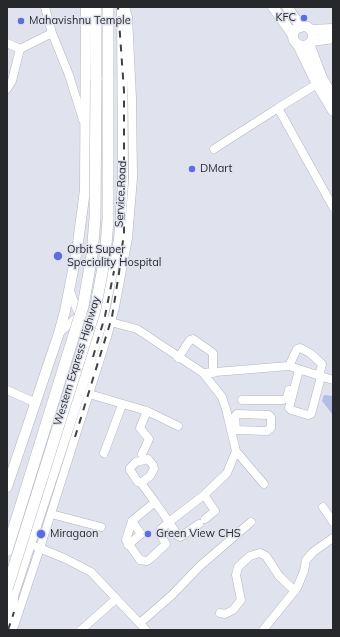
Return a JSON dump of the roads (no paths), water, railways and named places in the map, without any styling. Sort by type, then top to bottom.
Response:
[{"type":"highway","name":"Western Express Highway","points":[[7,550],[83,306],[92,255],[95,218],[96,7]]},
{"type":"highway","name":"Western Express Highway","points":[[7,589],[95,310],[105,257],[108,220],[108,7]]},
{"type":"main road","points":[[7,487],[10,467],[36,403],[59,333],[70,291],[78,250],[85,190],[86,7]]},
{"type":"main road","name":"Service Road","points":[[12,630],[13,596],[30,544],[51,498],[93,367],[106,321],[119,240],[128,165],[122,7]]},
{"type":"main road","points":[[273,7],[293,35],[293,38],[333,112]]},
{"type":"main road","points":[[287,7],[300,27]]},
{"type":"main road","points":[[293,35],[294,31],[300,27],[311,30],[333,29]]},
{"type":"main road","points":[[311,30],[312,34],[310,43],[322,78],[333,96]]},
{"type":"main road","points":[[298,45],[305,46],[310,43],[333,38]]},
{"type":"street","points":[[45,7],[52,34],[69,76],[86,127]]},
{"type":"street","points":[[125,7],[128,17],[132,98],[128,165]]},
{"type":"street","points":[[7,43],[20,49],[52,34]]},
{"type":"street","points":[[7,89],[12,81],[20,49]]},
{"type":"street","points":[[214,149],[317,84]]},
{"type":"street","points":[[278,108],[333,207]]},
{"type":"street","points":[[70,291],[78,310],[88,317]]},
{"type":"street","points":[[59,333],[76,318],[88,317],[137,329],[202,373],[222,397],[234,430],[236,451],[227,473],[204,495],[161,529],[160,532],[166,544],[165,547],[147,561],[140,560],[128,545],[126,540],[132,521],[155,502]]},
{"type":"street","points":[[178,358],[190,340],[193,339],[213,353],[213,373]]},
{"type":"street","points":[[300,348],[310,353],[322,364],[320,377],[311,414],[308,416],[291,410],[289,408],[297,350],[300,348]]},
{"type":"street","points":[[12,630],[51,514],[51,498],[89,394],[93,367]]},
{"type":"street","points":[[202,373],[213,373],[246,368],[294,368],[333,380]]},
{"type":"street","points":[[242,400],[285,399],[294,368]]},
{"type":"street","points":[[7,390],[36,403]]},
{"type":"street","points":[[89,394],[122,405],[147,411],[178,426]]},
{"type":"street","points":[[104,453],[122,405]]},
{"type":"street","points":[[142,454],[148,439],[140,428],[147,411]]},
{"type":"street","points":[[236,451],[264,484]]},
{"type":"street","points":[[141,483],[180,537],[199,524]]},
{"type":"street","points":[[204,495],[215,511],[206,519]]},
{"type":"street","points":[[323,507],[333,522]]},
{"type":"street","points":[[51,514],[101,527]]},
{"type":"street","points":[[128,545],[141,534],[132,521]]},
{"type":"street","points":[[140,623],[172,595],[200,566],[251,522]]},
{"type":"street","points":[[262,630],[295,591],[301,579],[306,560],[313,552],[333,538]]},
{"type":"street","points":[[30,544],[66,558],[91,572],[146,630]]},
{"type":"street","points":[[220,613],[225,614],[233,610],[241,600],[236,575],[238,567],[250,556],[260,553],[266,556],[279,576],[295,591]]},
{"type":"street","points":[[81,630],[116,599]]},
{"type":"railway","points":[[75,437],[112,317],[124,232],[124,91],[118,7]]},
{"type":"railway","points":[[93,357],[105,316],[114,271]]},
{"type":"railway","points":[[8,630],[14,612]]},
{"type":"place","name":"KFC","points":[[304,18]]},
{"type":"place","name":"Mahavishnu Temple","points":[[21,21]]},
{"type":"place","name":"DMart","points":[[192,169]]},
{"type":"place","name":"Orbit Super Speciality Hospital","points":[[58,256]]},
{"type":"place","name":"Miragaon","points":[[41,534]]},
{"type":"place","name":"Green View CHS","points":[[148,534]]}]
